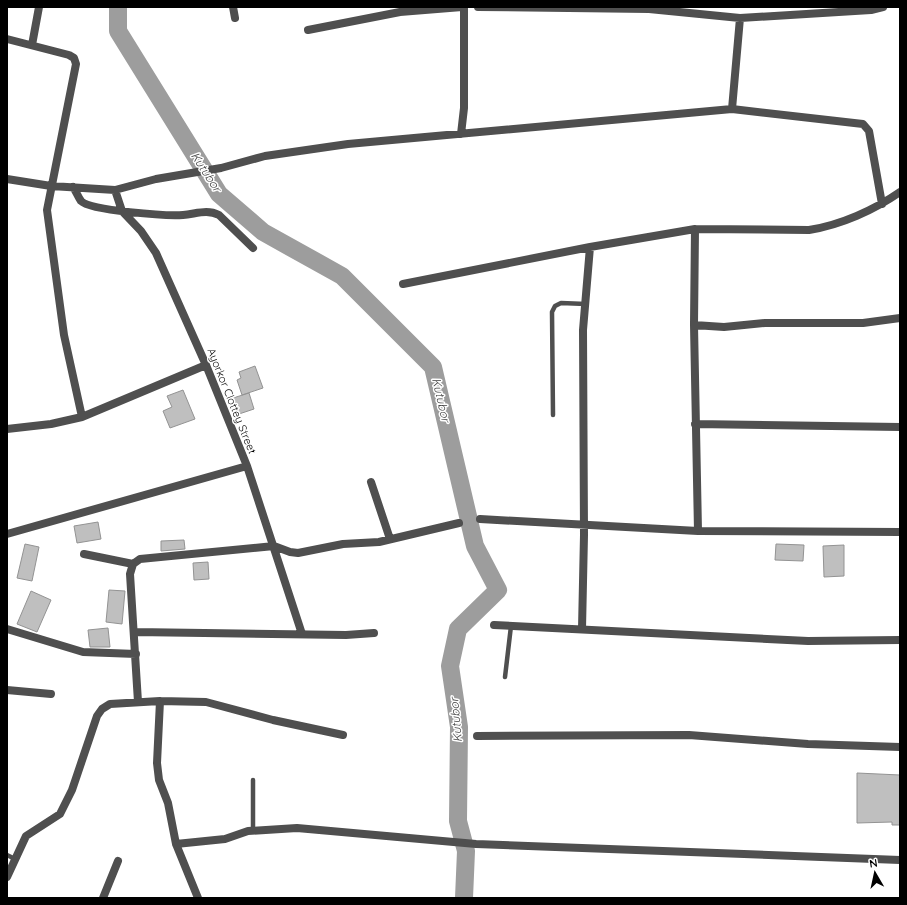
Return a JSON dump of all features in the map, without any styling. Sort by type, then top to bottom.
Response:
[{"type":"street","points":[[32,45],[39,7]]},
{"type":"street","points":[[234,7],[235,18]]},
{"type":"street","points":[[308,30],[400,12],[463,7],[464,108],[461,134]]},
{"type":"street","points":[[478,7],[650,9],[740,18],[871,10],[883,7]]},
{"type":"street","points":[[732,110],[740,18]]},
{"type":"street","points":[[7,39],[69,55],[74,58],[76,64],[46,210],[64,335],[82,417]]},
{"type":"street","points":[[7,179],[51,186],[115,190],[156,179],[190,175],[221,168],[265,156],[348,144],[732,110],[863,124],[869,131],[882,204]]},
{"type":"street","points":[[73,187],[81,201],[89,205],[122,211],[183,215],[213,212],[219,215],[253,248]]},
{"type":"street","name":"Ayorkor Clottey Street","points":[[115,190],[122,211],[141,231],[156,253],[206,365],[247,466],[302,634]]},
{"type":"street","points":[[404,284],[590,247],[695,229],[809,230],[823,228],[882,204],[900,192]]},
{"type":"street","points":[[695,229],[694,325],[698,531]]},
{"type":"street","points":[[582,629],[583,330],[590,247]]},
{"type":"street","points":[[694,325],[724,327],[765,323],[863,323],[900,318]]},
{"type":"street","points":[[7,430],[51,424],[82,417],[206,365]]},
{"type":"street","points":[[695,424],[900,427]]},
{"type":"street","points":[[7,534],[247,466]]},
{"type":"street","points":[[371,482],[390,539]]},
{"type":"street","points":[[480,519],[698,531],[900,532]]},
{"type":"street","points":[[84,554],[132,564],[140,559],[274,546],[290,552],[298,553],[343,544],[366,544],[459,523]]},
{"type":"street","points":[[132,564],[130,574],[135,632],[138,702]]},
{"type":"street","points":[[494,625],[808,641],[900,640]]},
{"type":"street","points":[[7,629],[83,652],[136,654]]},
{"type":"street","points":[[135,632],[302,634],[374,633]]},
{"type":"street","points":[[7,690],[51,694]]},
{"type":"street","points":[[160,701],[157,763],[159,780],[168,803],[176,844],[198,898]]},
{"type":"street","points":[[7,877],[26,836],[60,814],[72,790],[97,716],[102,709],[110,704],[160,701],[206,702],[273,720],[343,735]]},
{"type":"street","points":[[477,736],[689,735],[808,744],[900,747]]},
{"type":"street","points":[[176,844],[225,839],[253,831],[297,828],[476,844],[900,860]]},
{"type":"street","points":[[103,898],[118,861]]},
{"type":"lane","points":[[553,415],[552,312],[555,306],[561,303],[586,304]]},
{"type":"lane","points":[[505,677],[511,626]]},
{"type":"lane","points":[[252,780],[253,831]]},
{"type":"lane","points":[[7,854],[15,859]]},
{"type":"building","points":[[255,366],[263,388],[242,395],[237,380],[241,378],[239,372]]},
{"type":"building","points":[[183,390],[195,419],[170,428],[163,411],[172,407],[167,396]]},
{"type":"building","points":[[249,393],[254,409],[239,414],[233,398]]},
{"type":"building","points":[[98,522],[101,539],[77,543],[74,526]]},
{"type":"building","points":[[184,540],[185,549],[161,551],[161,541]]},
{"type":"building","points":[[25,544],[39,547],[32,581],[17,578]]},
{"type":"building","points":[[776,544],[804,545],[803,561],[775,560]]},
{"type":"building","points":[[844,545],[844,576],[824,577],[823,546]]},
{"type":"building","points":[[208,562],[209,579],[194,580],[193,563]]},
{"type":"building","points":[[109,590],[125,591],[122,624],[106,622]]},
{"type":"building","points":[[31,591],[51,600],[37,632],[17,624]]},
{"type":"building","points":[[108,628],[110,647],[90,647],[88,630]]},
{"type":"building","points":[[857,773],[900,775],[900,825],[892,825],[892,822],[857,823]]},
{"type":"waterway","name":"Kutubor","points":[[118,7],[118,31],[219,194],[263,232],[342,276],[433,367],[475,546],[498,590],[458,629],[450,666],[459,727],[458,821],[466,851],[464,898]]}]
